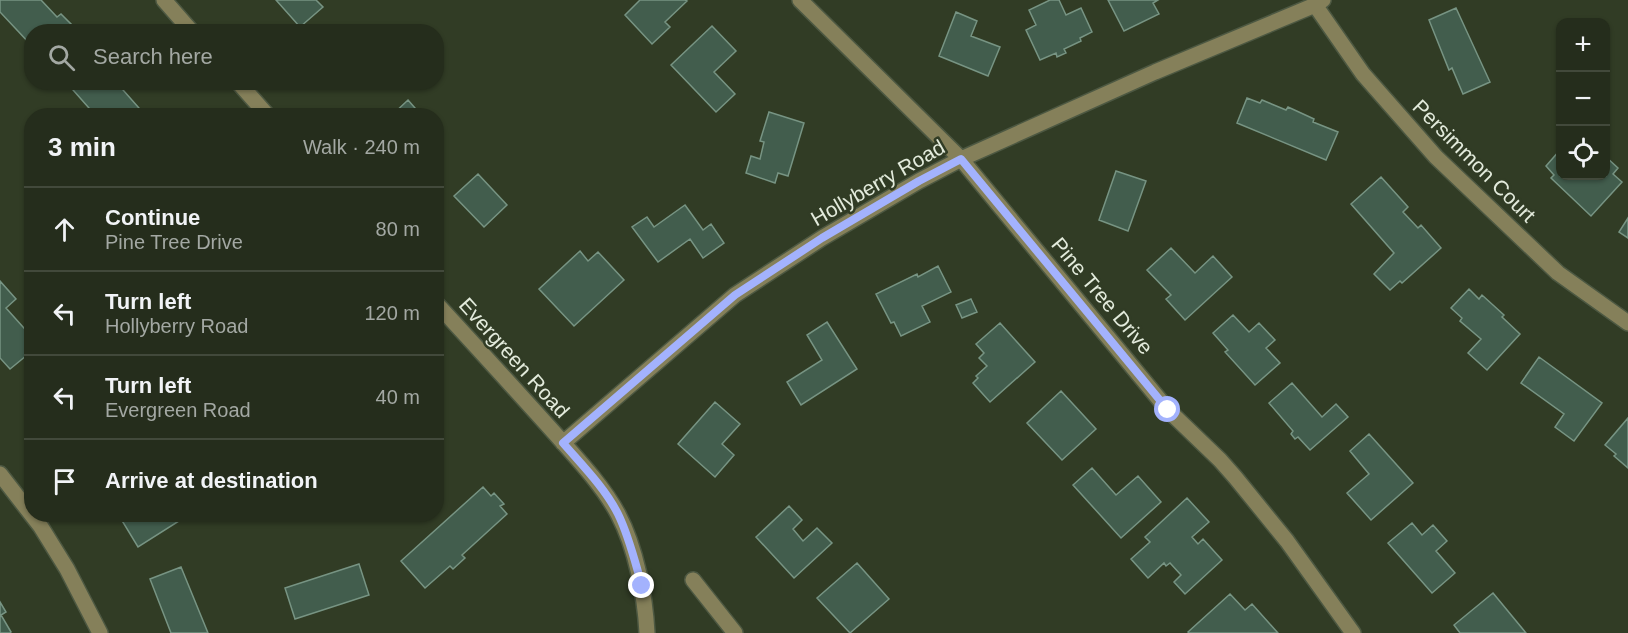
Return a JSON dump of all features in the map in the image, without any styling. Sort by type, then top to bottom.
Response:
[{"type":"street","points":[[164,0],[185,24]]},
{"type":"street","name":"Pine Tree Drive","points":[[800,0],[961,159],[1168,410],[1234,477],[1287,541],[1353,633]]},
{"type":"street","name":"Hollyberry Road","points":[[563,443],[735,295],[822,238],[919,181],[961,159],[1155,72],[1319,3]]},
{"type":"street","name":"Persimmon Court","points":[[1319,3],[1363,74],[1436,157],[1558,273],[1628,323]]},
{"type":"street","points":[[245,90],[261,108]]},
{"type":"street","name":"Evergreen Road","points":[[444,312],[563,443],[618,514],[642,586],[647,633]]},
{"type":"street","points":[[0,474],[24,505]]},
{"type":"street","points":[[37,522],[67,569],[100,633]]},
{"type":"street","points":[[693,580],[735,633]]},
{"type":"building","points":[[0,0],[41,0],[57,17],[61,14],[71,24],[24,24],[24,38],[0,12]]},
{"type":"building","points":[[276,0],[316,0],[323,7],[303,24],[297,24]]},
{"type":"building","points":[[640,0],[687,1],[665,22],[670,27],[652,44],[625,15]]},
{"type":"building","points":[[1050,0],[1059,0],[1066,15],[1081,8],[1092,32],[1080,38],[1081,41],[1064,49],[1066,53],[1057,57],[1056,53],[1040,60],[1026,30],[1036,25],[1029,10]]},
{"type":"building","points":[[1108,0],[1158,0],[1153,3],[1159,14],[1124,31]]},
{"type":"building","points":[[1456,8],[1490,82],[1463,94],[1452,68],[1449,70],[1429,20]]},
{"type":"building","points":[[956,12],[977,21],[971,36],[1000,47],[988,76],[939,56]]},
{"type":"building","points":[[712,26],[736,51],[714,72],[735,94],[716,112],[671,65]]},
{"type":"building","points":[[73,90],[123,90],[139,108],[89,108]]},
{"type":"building","points":[[1247,98],[1260,103],[1262,100],[1286,110],[1288,107],[1314,119],[1313,122],[1338,132],[1326,160],[1237,123]]},
{"type":"building","points":[[408,100],[415,108],[400,108]]},
{"type":"building","points":[[769,112],[804,123],[788,176],[778,173],[775,183],[746,173],[751,156],[760,159],[764,142],[760,141]]},
{"type":"building","points":[[1556,155],[1556,180],[1610,180],[1610,161],[1618,168],[1613,174],[1622,182],[1591,216],[1551,178],[1554,175],[1546,166]]},
{"type":"building","points":[[1116,171],[1146,181],[1128,231],[1099,220]]},
{"type":"building","points":[[478,174],[507,205],[484,227],[454,196]]},
{"type":"building","points":[[1381,177],[1408,207],[1403,212],[1418,228],[1421,225],[1441,248],[1402,283],[1400,281],[1390,290],[1374,274],[1394,253],[1351,204]]},
{"type":"building","points":[[685,205],[703,230],[711,224],[724,243],[703,258],[690,239],[658,262],[632,227],[647,217],[654,227]]},
{"type":"building","points":[[1628,218],[1628,238],[1619,232]]},
{"type":"building","points":[[1171,248],[1195,273],[1213,256],[1232,277],[1185,320],[1166,299],[1171,295],[1147,270]]},
{"type":"building","points":[[580,251],[588,261],[598,252],[624,280],[574,326],[539,289]]},
{"type":"building","points":[[938,266],[951,292],[922,306],[930,322],[901,336],[894,322],[891,323],[876,294]]},
{"type":"building","points":[[0,281],[16,299],[6,308],[24,328],[24,358],[10,369],[0,358]]},
{"type":"building","points":[[1469,289],[1479,299],[1482,295],[1520,334],[1487,370],[1468,353],[1481,339],[1460,321],[1462,318],[1451,308]]},
{"type":"building","points":[[971,299],[977,312],[962,318],[956,305]]},
{"type":"building","points":[[1233,315],[1249,332],[1259,323],[1275,340],[1266,348],[1280,363],[1255,385],[1225,352],[1228,350],[1213,333]]},
{"type":"building","points":[[827,322],[857,369],[801,405],[787,382],[822,360],[807,335]]},
{"type":"building","points":[[1000,323],[1035,362],[990,402],[973,383],[978,378],[976,376],[987,366],[979,358],[984,353],[976,344]]},
{"type":"building","points":[[1539,357],[1602,403],[1574,441],[1555,427],[1564,414],[1521,383]]},
{"type":"building","points":[[1292,383],[1322,417],[1336,404],[1348,417],[1310,450],[1298,437],[1295,439],[1291,434],[1293,431],[1269,403]]},
{"type":"building","points":[[1061,391],[1096,429],[1062,460],[1027,423]]},
{"type":"building","points":[[715,402],[740,424],[722,444],[734,455],[715,477],[678,444]]},
{"type":"building","points":[[1628,418],[1628,468],[1605,445]]},
{"type":"building","points":[[1369,434],[1413,483],[1371,520],[1347,493],[1369,474],[1350,451]]},
{"type":"building","points":[[1092,468],[1116,495],[1138,476],[1161,502],[1121,538],[1073,485]]},
{"type":"building","points":[[483,487],[491,496],[494,493],[504,504],[500,506],[507,514],[462,555],[465,558],[453,569],[450,566],[425,588],[401,561]]},
{"type":"building","points":[[1187,498],[1209,522],[1192,537],[1198,544],[1203,539],[1222,560],[1185,594],[1174,582],[1181,575],[1170,563],[1166,566],[1164,563],[1148,578],[1131,559],[1150,542],[1145,537]]},
{"type":"building","points":[[789,506],[802,520],[793,529],[803,541],[817,528],[832,543],[794,578],[756,537]]},
{"type":"building","points":[[123,522],[177,522],[138,547]]},
{"type":"building","points":[[1412,523],[1422,535],[1433,525],[1447,541],[1436,551],[1455,573],[1432,593],[1388,543]]},
{"type":"building","points":[[857,563],[889,599],[850,633],[817,598]]},
{"type":"building","points":[[359,564],[369,595],[295,619],[285,588]]},
{"type":"building","points":[[181,567],[208,633],[171,633],[150,579]]},
{"type":"building","points":[[1493,593],[1526,633],[1460,633],[1454,625]]},
{"type":"building","points":[[1230,594],[1245,610],[1252,604],[1278,633],[1188,632]]},
{"type":"building","points":[[0,602],[6,612],[1,615],[10,633],[0,633]]},
{"type":"route","points":[[642,586],[618,514],[563,443],[735,295],[822,238],[961,159],[1168,410]]}]
